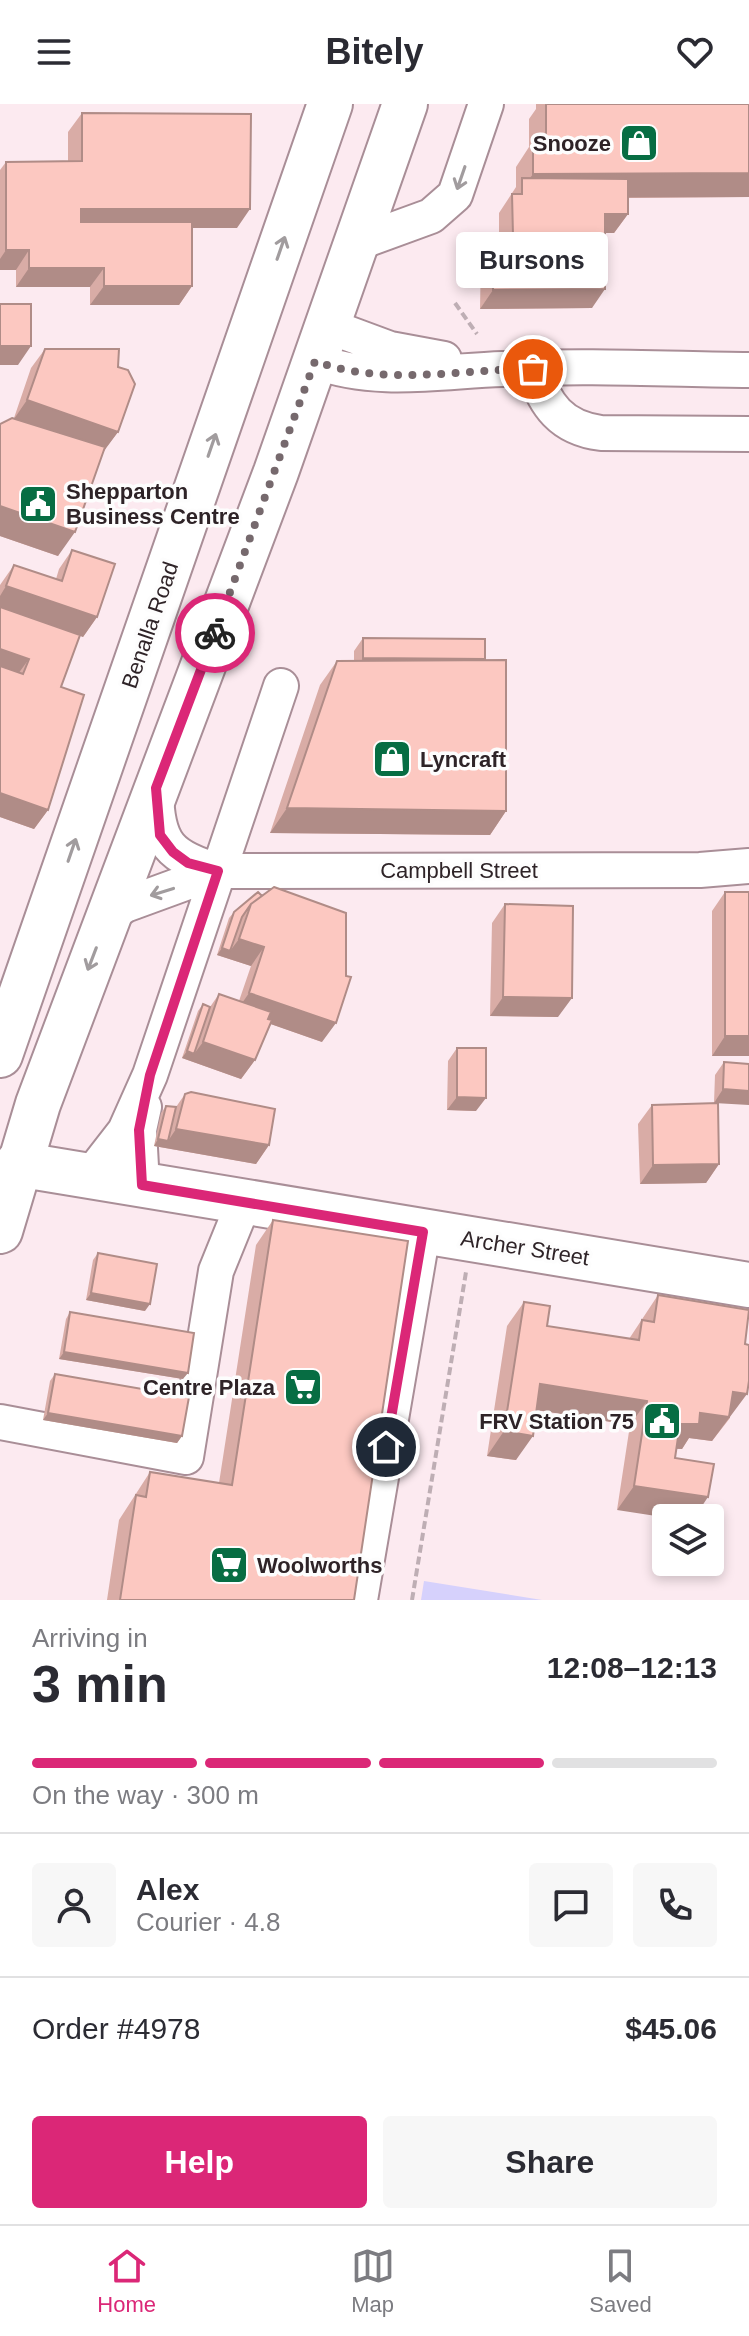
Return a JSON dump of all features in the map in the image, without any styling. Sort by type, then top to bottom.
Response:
[{"type":"main road","name":"Benalla Road","points":[[0,1055],[330,104]]},
{"type":"main road","points":[[0,1231],[6,1162],[108,916],[321,343],[405,104]]},
{"type":"main road","points":[[255,322],[321,343]]},
{"type":"main road","points":[[88,804],[91,811],[107,819],[153,795]]},
{"type":"main road","name":"Archer Street","points":[[6,1162],[749,1285]]},
{"type":"street","points":[[357,243],[431,216],[455,195],[486,104]]},
{"type":"street","points":[[321,343],[334,368],[391,375],[518,369],[749,370]]},
{"type":"street","points":[[518,369],[562,421],[578,429],[601,433],[749,434]]},
{"type":"street","points":[[90,1176],[125,1131],[150,1075],[281,686]]},
{"type":"street","points":[[153,795],[160,835],[173,852],[188,863],[218,871]]},
{"type":"street","name":"Campbell Street","points":[[218,871],[700,870],[749,866]]},
{"type":"street","name":"Campbell Street","points":[[700,870],[749,874]]},
{"type":"street","points":[[108,916],[125,905],[218,871]]},
{"type":"street","points":[[142,1185],[139,1130],[150,1075]]},
{"type":"street","points":[[0,1422],[186,1457],[216,1271],[224,1199]]},
{"type":"street","points":[[360,1600],[423,1232]]},
{"type":"path","points":[[455,303],[477,334]]},
{"type":"path","points":[[412,1600],[466,1272]]},
{"type":"shaded area","points":[[424,1581],[542,1600],[421,1600]]},
{"type":"building","name":"Snooze","points":[[546,104],[749,104],[749,173],[533,174],[533,142],[546,142]]},
{"type":"building","points":[[82,113],[251,114],[250,209],[81,209],[81,222],[192,222],[192,286],[104,286],[104,268],[29,268],[29,250],[6,250],[6,162],[82,161]]},
{"type":"building","points":[[522,178],[628,179],[628,214],[605,214],[605,289],[493,290],[494,235],[513,235],[512,194],[522,194]]},
{"type":"building","points":[[0,304],[31,304],[31,346],[0,346]]},
{"type":"building","points":[[45,349],[119,349],[118,367],[128,370],[135,384],[118,432],[27,400]]},
{"type":"building","points":[[12,418],[105,447],[75,532],[0,506],[0,424]]},
{"type":"building","points":[[72,550],[115,564],[97,617],[6,586],[14,565],[62,581]]},
{"type":"building","points":[[0,607],[80,635],[61,687],[84,695],[48,810],[0,793],[0,666],[23,674],[29,659],[0,649]]},
{"type":"building","points":[[363,638],[485,639],[485,659],[363,658]]},
{"type":"building","name":"Lyncraft","points":[[506,660],[506,811],[287,808],[337,661]]},
{"type":"building","points":[[274,887],[346,913],[346,976],[351,977],[336,1023],[249,993],[264,947],[239,939],[251,904]]},
{"type":"building","points":[[258,892],[262,896],[251,904],[242,917],[230,951],[222,948],[234,912]]},
{"type":"building","points":[[725,892],[749,892],[749,1036],[725,1036]]},
{"type":"building","points":[[505,904],[573,906],[572,998],[503,997]]},
{"type":"building","points":[[219,994],[271,1012],[268,1019],[272,1020],[255,1060],[203,1042]]},
{"type":"building","points":[[203,1004],[210,1007],[194,1054],[187,1051]]},
{"type":"building","points":[[457,1048],[486,1048],[486,1098],[457,1097]]},
{"type":"building","points":[[724,1062],[749,1064],[749,1091],[723,1089]]},
{"type":"building","points":[[191,1092],[275,1109],[269,1145],[176,1129],[185,1094]]},
{"type":"building","points":[[718,1103],[719,1164],[653,1165],[652,1105]]},
{"type":"building","points":[[166,1106],[176,1107],[168,1141],[158,1139]]},
{"type":"building","points":[[273,1220],[408,1241],[354,1600],[120,1600],[136,1495],[146,1497],[150,1472],[232,1485]]},
{"type":"building","points":[[98,1253],[157,1264],[150,1304],[91,1293]]},
{"type":"building","name":"FRV Station 75","points":[[658,1295],[749,1310],[745,1344],[749,1345],[747,1394],[733,1392],[729,1417],[700,1413],[699,1424],[680,1424],[675,1458],[714,1464],[708,1497],[634,1486],[647,1401],[540,1384],[533,1436],[504,1431],[524,1302],[550,1306],[547,1326],[639,1340],[642,1320],[654,1322]]},
{"type":"building","points":[[70,1312],[194,1333],[188,1373],[64,1352]]},
{"type":"building","points":[[55,1374],[189,1397],[182,1436],[48,1413]]},
{"type":"way so far","points":[[215,633],[315,361],[334,368],[391,375],[533,369]]},
{"type":"place","name":"Snooze","points":[[639,143]]},
{"type":"place","name":"Bursons","points":[[533,369]]},
{"type":"place","name":"Shepparton Business Centre","points":[[38,504]]},
{"type":"place","name":"Lyncraft","points":[[392,759]]},
{"type":"place","name":"Centre Plaza","points":[[303,1387]]},
{"type":"place","name":"FRV Station 75","points":[[662,1421]]},
{"type":"place","name":"Woolworths","points":[[229,1565]]},
{"type":"route","points":[[215,633],[156,788],[160,835],[173,852],[188,863],[218,871],[150,1075],[139,1130],[142,1185],[423,1232],[386,1447]]}]
